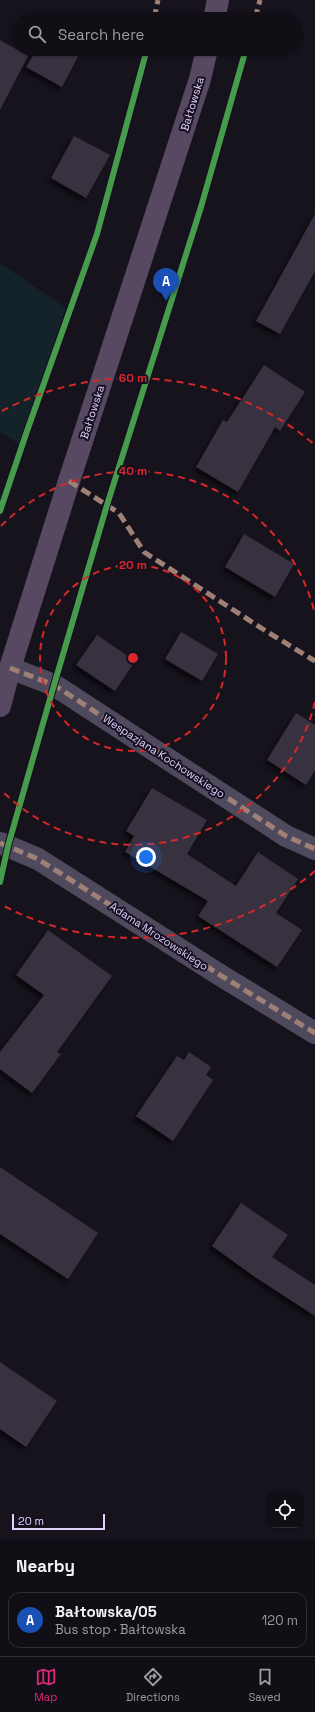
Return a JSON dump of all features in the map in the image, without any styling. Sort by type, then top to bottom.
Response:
[{"type":"main road","points":[[215,12],[218,0]]},
{"type":"main road","name":"Bałtowska","points":[[0,706],[10,668],[69,481],[200,79],[205,56]]},
{"type":"street","name":"Wespazjana Kochowskiego","points":[[10,668],[54,685],[286,836],[315,848]]},
{"type":"street","name":"Adama Mrozowskiego","points":[[0,843],[38,859],[220,975],[315,1033]]},
{"type":"shaded area","points":[[0,263],[66,308],[20,445],[0,431]]},
{"type":"building","points":[[0,40],[12,47],[12,56],[28,56],[0,110]]},
{"type":"building","points":[[33,56],[78,56],[62,87],[26,67]]},
{"type":"building","points":[[74,136],[110,155],[86,198],[51,178]]},
{"type":"building","points":[[315,214],[315,271],[280,334],[256,321]]},
{"type":"building","points":[[264,365],[305,392],[280,431],[275,427],[238,492],[196,467],[223,420],[227,422]]},
{"type":"building","points":[[244,534],[294,564],[275,597],[225,567]]},
{"type":"building","points":[[181,632],[218,654],[202,681],[165,659]]},
{"type":"building","points":[[97,635],[135,661],[115,691],[76,665]]},
{"type":"building","points":[[296,713],[315,725],[315,770],[306,785],[267,760]]},
{"type":"building","points":[[152,788],[207,820],[187,854],[236,886],[258,852],[298,879],[276,913],[302,930],[277,967],[198,916],[208,901],[125,852],[134,836],[126,831]]},
{"type":"building","points":[[48,930],[112,976],[57,1052],[61,1054],[32,1093],[0,1069],[0,1052],[44,995],[16,975]]},
{"type":"building","points":[[189,1052],[211,1067],[206,1075],[213,1080],[173,1141],[136,1116],[177,1056],[184,1060]]},
{"type":"building","points":[[0,1167],[98,1233],[68,1279],[0,1234]]},
{"type":"building","points":[[241,1203],[288,1235],[272,1257],[315,1285],[315,1316],[255,1277],[212,1246]]},
{"type":"building","points":[[0,1362],[57,1401],[26,1447],[0,1429]]},
{"type":"marked path","points":[[155,12],[158,0]]},
{"type":"marked path","points":[[257,12],[260,0]]},
{"type":"marked path","points":[[69,481],[119,513],[144,552],[315,661]]},
{"type":"marked path","points":[[10,668],[54,685],[286,836],[315,849]]},
{"type":"marked path","points":[[0,843],[38,859],[220,975],[315,1033]]},
{"type":"cycle path","points":[[0,511],[97,234],[145,56]]},
{"type":"cycle path","points":[[0,882],[8,846],[107,505],[201,207],[244,56]]},
{"type":"place","name":"Bałtowska/05","points":[[166,301]]}]
